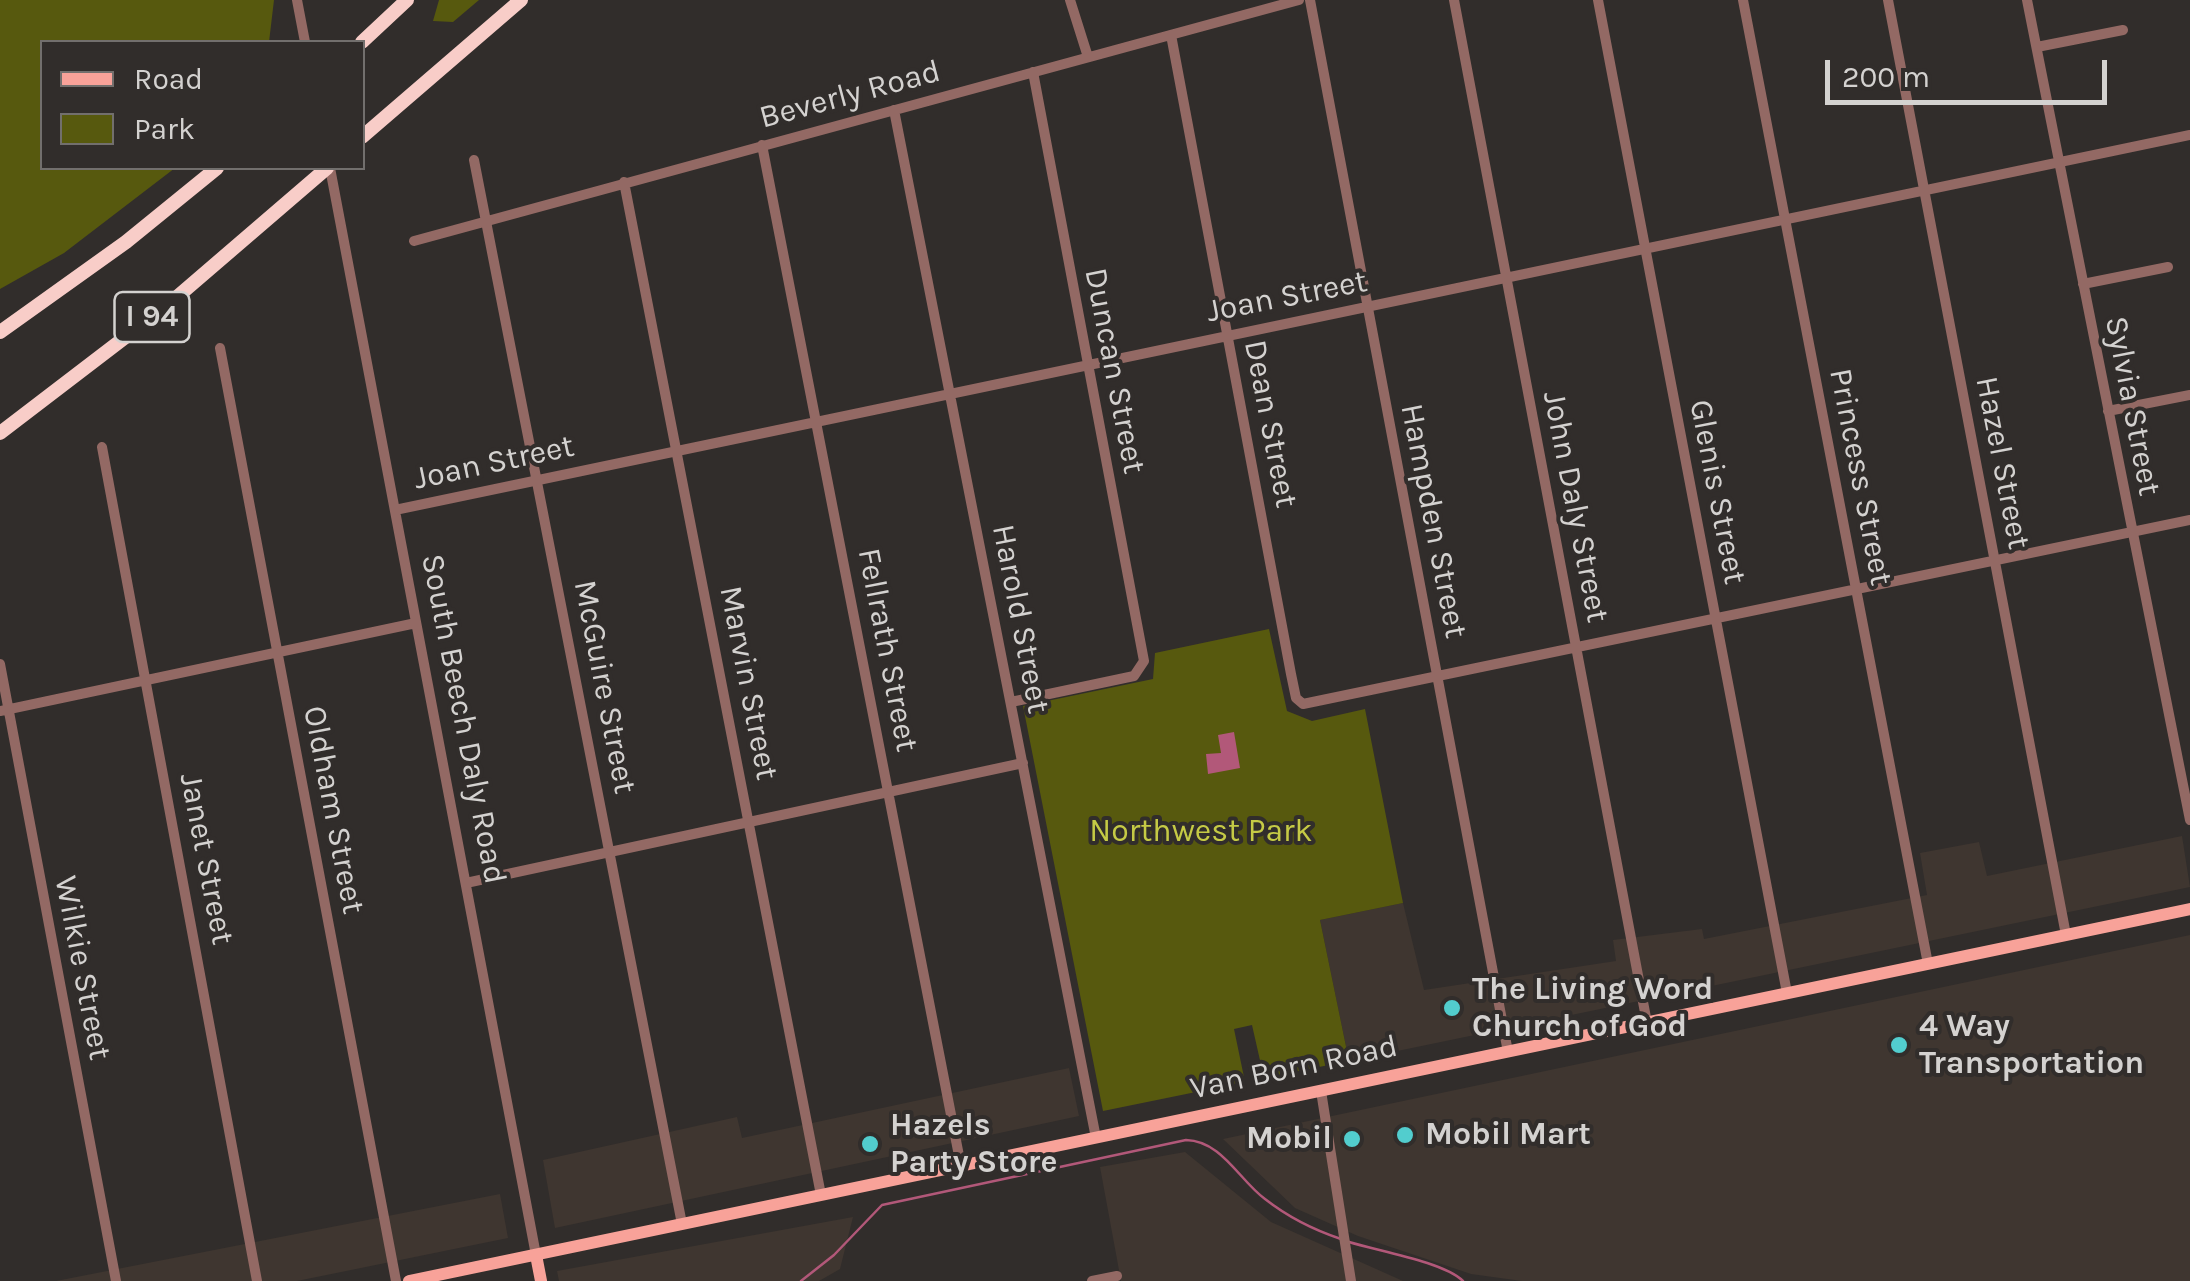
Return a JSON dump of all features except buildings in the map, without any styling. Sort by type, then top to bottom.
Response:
[{"type":"highway","points":[[364,40],[406,0]]},
{"type":"highway","points":[[365,134],[521,0]]},
{"type":"highway","name":"I 94","points":[[0,332],[126,242],[216,170]]},
{"type":"highway","name":"I 94","points":[[0,433],[170,302],[325,170]]},
{"type":"main road","name":"Van Born Road","points":[[409,1281],[2190,909]]},
{"type":"main road","name":"South Beech Daly Road","points":[[536,1255],[541,1281]]},
{"type":"street","points":[[297,0],[305,40]]},
{"type":"street","points":[[1070,0],[1088,57]]},
{"type":"street","name":"Beverly Road","points":[[414,241],[1299,0]]},
{"type":"street","name":"Hampden Street","points":[[1310,0],[1508,1052]]},
{"type":"street","name":"John Daly Street","points":[[1454,0],[1648,1022]]},
{"type":"street","name":"Glenis Street","points":[[1598,0],[1787,993]]},
{"type":"street","name":"Princess Street","points":[[1743,0],[1928,964]]},
{"type":"street","name":"Hazel Street","points":[[1888,0],[2066,935]]},
{"type":"street","name":"Sylvia Street","points":[[2028,0],[2190,820]]},
{"type":"street","points":[[2037,47],[2123,30]]},
{"type":"street","name":"Dean Street","points":[[1171,34],[1291,674],[1301,703],[1312,706],[1438,679]]},
{"type":"street","name":"Duncan Street","points":[[1010,702],[1134,676],[1144,662],[1033,72]]},
{"type":"street","name":"Harold Street","points":[[894,110],[1096,1138]]},
{"type":"street","name":"Joan Street","points":[[395,510],[2190,135]]},
{"type":"street","name":"Fellrath Street","points":[[762,145],[961,1166]]},
{"type":"street","name":"McGuire Street","points":[[474,160],[682,1224]]},
{"type":"street","name":"South Beech Daly Road","points":[[328,170],[536,1255]]},
{"type":"street","name":"Marvin Street","points":[[624,182],[820,1195]]},
{"type":"street","points":[[2083,284],[2168,266]]},
{"type":"street","name":"Oldham Street","points":[[220,348],[396,1281]]},
{"type":"street","points":[[2108,411],[2190,395]]},
{"type":"street","name":"Janet Street","points":[[102,447],[257,1281]]},
{"type":"street","points":[[1438,679],[2190,520]]},
{"type":"street","points":[[4,711],[416,623]]},
{"type":"street","name":"Wilkie Street","points":[[0,664],[4,711],[116,1281]]},
{"type":"street","points":[[466,882],[1023,763]]},
{"type":"street","points":[[1321,1091],[1352,1281]]},
{"type":"street","points":[[1092,1281],[1117,1276]]},
{"type":"shaded area","points":[[1234,732],[1240,768],[1208,774],[1206,754],[1221,753],[1218,735]]},
{"type":"shaded area","points":[[2182,836],[2190,887],[1349,1061],[1320,920],[1403,903],[1424,990],[1616,961],[1613,940],[1702,929],[1704,939],[1927,895],[1920,853],[1979,842],[1987,876]]},
{"type":"shaded area","points":[[2190,935],[2190,1281],[1522,1281],[1471,1274],[1358,1236],[1295,1208],[1223,1139]]},
{"type":"shaded area","points":[[1069,1068],[1079,1116],[555,1228],[543,1160],[737,1117],[742,1138]]},
{"type":"shaded area","points":[[1185,1152],[1271,1222],[1403,1281],[1121,1281],[1100,1167]]},
{"type":"shaded area","points":[[500,1194],[508,1238],[297,1281],[56,1281]]},
{"type":"shaded area","points":[[853,1217],[840,1269],[819,1281],[559,1281],[557,1271]]},
{"type":"green space","points":[[0,0],[274,0],[269,40],[40,40],[40,170],[172,170],[64,253],[0,289]]},
{"type":"green space","points":[[439,0],[479,0],[453,22],[433,21]]},
{"type":"green space","name":"Northwest Park","points":[[1269,629],[1287,711],[1312,721],[1365,709],[1403,903],[1320,920],[1349,1061],[1264,1078],[1252,1025],[1234,1029],[1245,1082],[1103,1111],[1023,706],[1153,679],[1155,653]]},
{"type":"waterway","points":[[801,1281],[834,1255],[882,1205],[1186,1140],[1199,1142],[1220,1154],[1283,1212],[1341,1239]]},
{"type":"waterway","points":[[1349,1242],[1441,1268],[1463,1281]]},
{"type":"place","name":"The Living Word Church of God","points":[[1452,1008]]},
{"type":"place","name":"4 Way Transportation","points":[[1899,1045]]},
{"type":"place","name":"Mobil Mart","points":[[1405,1135]]},
{"type":"place","name":"Mobil","points":[[1352,1139]]},
{"type":"place","name":"Hazels Party Store","points":[[870,1144]]}]
